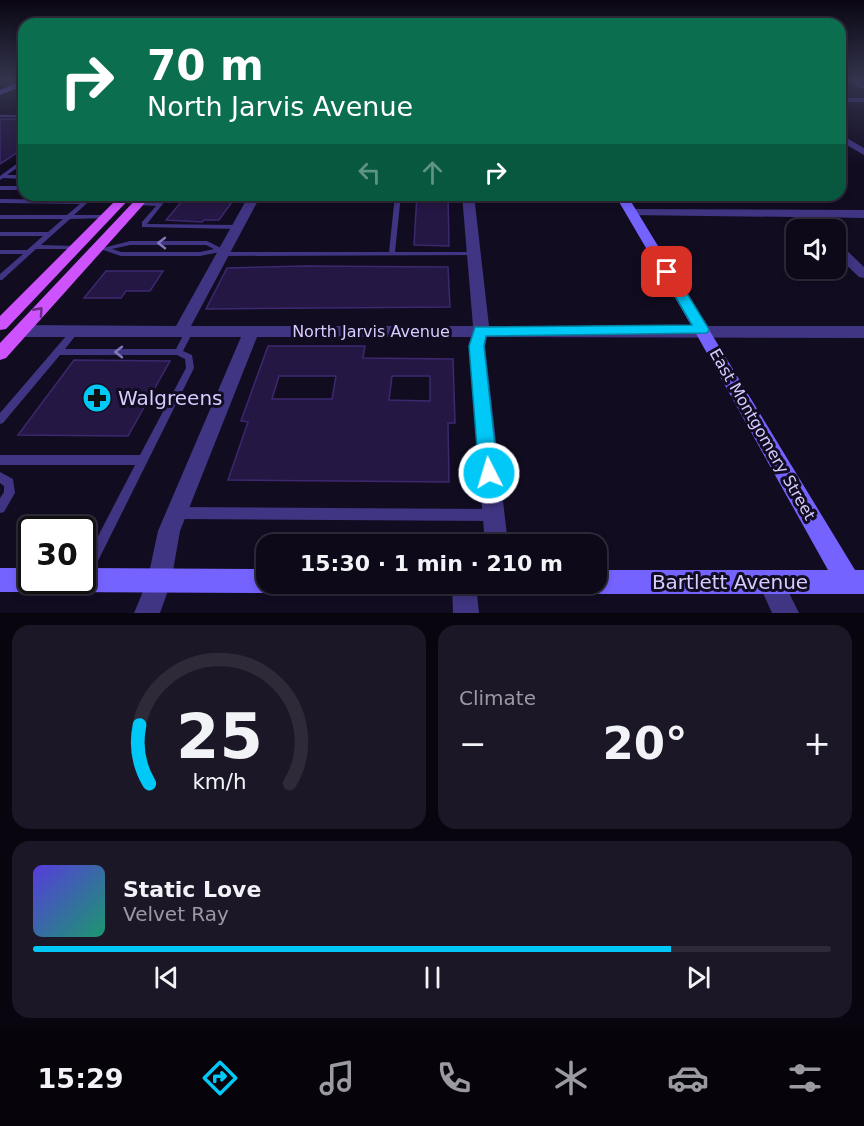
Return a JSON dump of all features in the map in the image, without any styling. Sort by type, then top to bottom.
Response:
[{"type":"main road","points":[[0,325],[109,213],[131,201]]},
{"type":"main road","points":[[0,354],[100,249],[135,201]]},
{"type":"main road","points":[[100,249],[93,246],[94,240],[116,215],[109,213]]},
{"type":"street","points":[[846,140],[864,152]]},
{"type":"street","points":[[853,145],[864,145]]},
{"type":"street","points":[[186,330],[222,250],[252,201]]},
{"type":"street","points":[[469,201],[482,320],[477,346],[495,534]]},
{"type":"street","name":"East Montgomery Street","points":[[625,201],[856,582]]},
{"type":"street","points":[[632,213],[864,214]]},
{"type":"street","points":[[797,214],[803,219]]},
{"type":"street","points":[[846,257],[864,274]]},
{"type":"street","name":"North Jarvis Avenue","points":[[21,331],[702,330],[864,332]]},
{"type":"street","points":[[147,613],[159,582],[170,531],[251,331]]},
{"type":"street","points":[[0,580],[18,580]]},
{"type":"street","points":[[96,581],[256,581]]},
{"type":"street","name":"Bartlett Avenue","points":[[607,582],[856,582]]},
{"type":"street","points":[[770,582],[786,613]]},
{"type":"street","points":[[465,594],[466,613]]},
{"type":"lane","points":[[0,116],[18,116]]},
{"type":"lane","points":[[1,177],[18,166]]},
{"type":"lane","points":[[1,177],[18,177]]},
{"type":"lane","points":[[0,188],[18,188]]},
{"type":"lane","points":[[0,201],[85,202]]},
{"type":"lane","points":[[148,201],[160,204]]},
{"type":"lane","points":[[162,201],[144,222],[144,226],[237,227]]},
{"type":"lane","points":[[392,254],[397,201]]},
{"type":"lane","points":[[0,278],[4,271],[85,202]]},
{"type":"lane","points":[[0,217],[68,217],[109,213]]},
{"type":"lane","points":[[0,234],[49,234]]},
{"type":"lane","points":[[100,249],[141,243],[207,243],[222,250],[474,255]]},
{"type":"lane","points":[[0,252],[75,248]]},
{"type":"lane","points":[[0,420],[76,330]]},
{"type":"lane","points":[[178,352],[186,330]]},
{"type":"lane","points":[[59,352],[178,352],[189,357],[190,368],[96,553]]},
{"type":"lane","points":[[0,460],[143,460]]},
{"type":"lane","points":[[0,477],[9,483],[10,493],[0,508]]},
{"type":"lane","points":[[177,513],[493,515]]},
{"type":"building","points":[[0,119],[18,119],[18,152],[0,164]]},
{"type":"building","points":[[182,201],[233,201],[219,220],[202,222],[166,220]]},
{"type":"building","points":[[417,201],[448,201],[449,246],[414,245]]},
{"type":"building","points":[[448,267],[450,307],[206,309],[227,268]]},
{"type":"building","points":[[106,271],[163,271],[150,291],[126,291],[121,298],[84,298]]},
{"type":"building","points":[[268,346],[365,346],[363,358],[453,359],[455,423],[448,423],[449,482],[228,480],[248,422],[241,421]],"holes":[[[279,376],[336,376],[332,399],[272,399]],[[392,376],[430,376],[430,401],[389,400]]]},
{"type":"building","name":"Walgreens","points":[[74,360],[170,361],[128,436],[18,435]]},
{"type":"place","name":"Walgreens","points":[[97,398]]},
{"type":"route","points":[[489,473],[477,346],[480,331],[702,330],[667,272]]}]
